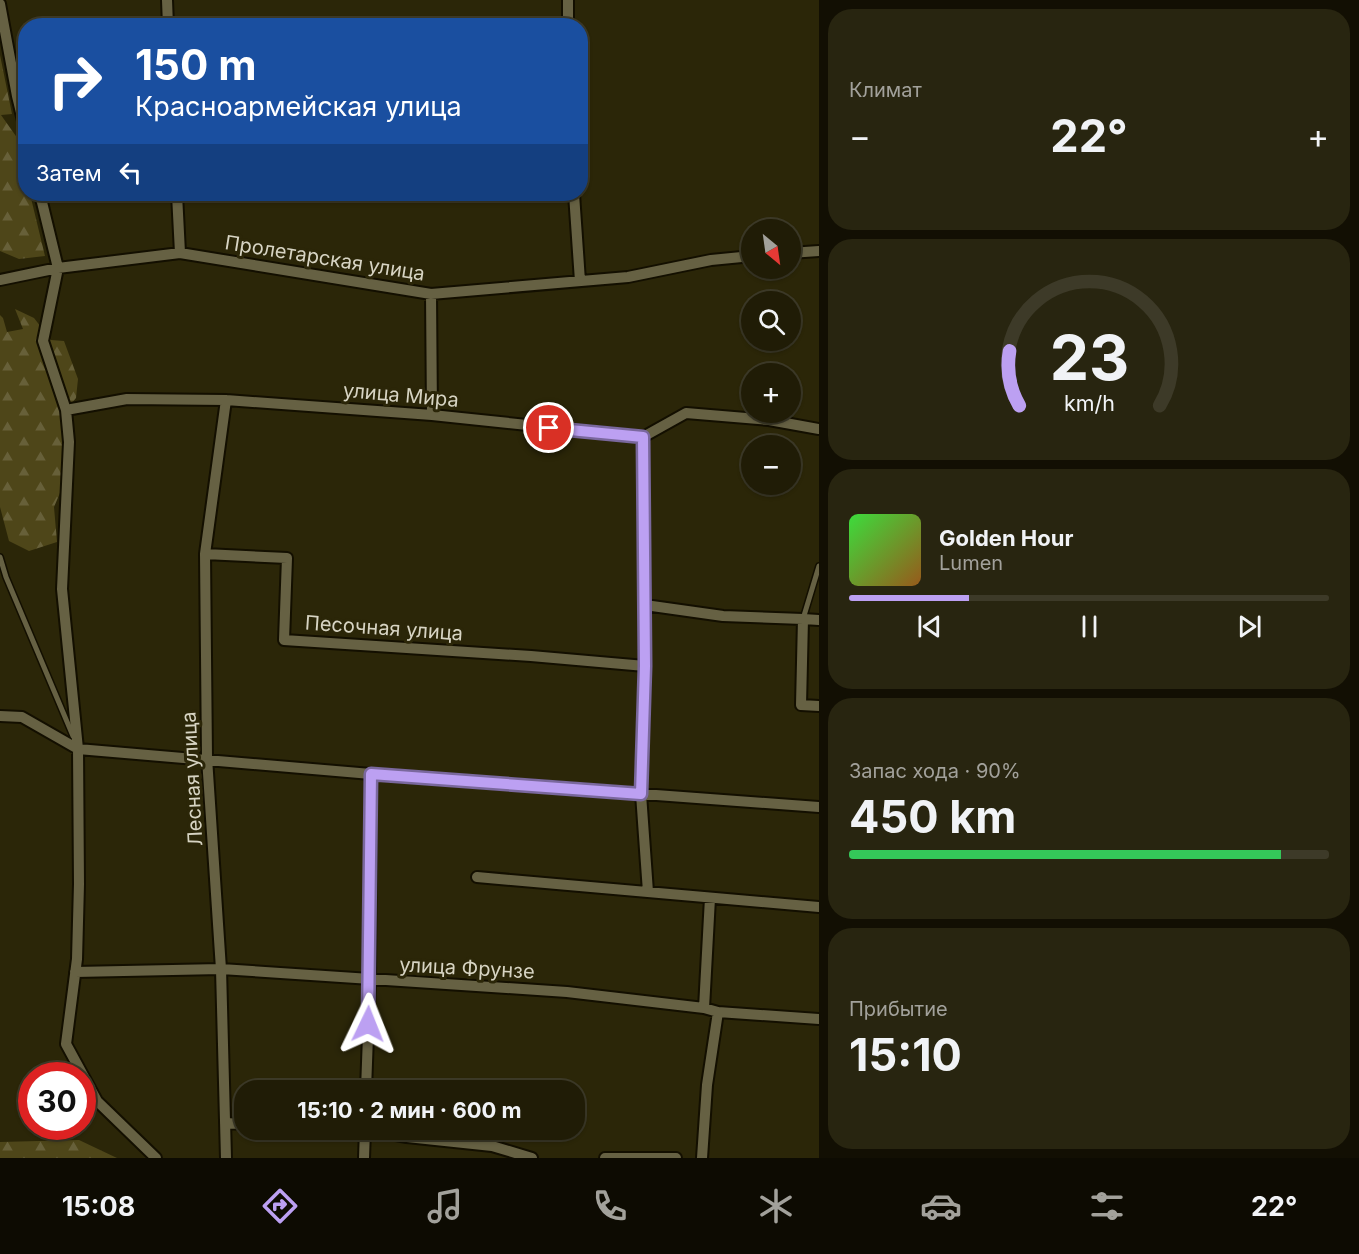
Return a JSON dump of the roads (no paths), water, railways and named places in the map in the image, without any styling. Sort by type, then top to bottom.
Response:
[{"type":"street","points":[[167,0],[168,18]]},
{"type":"street","points":[[568,0],[568,18]]},
{"type":"street","points":[[0,4],[18,100]]},
{"type":"street","points":[[42,201],[58,268],[43,341],[66,410],[69,442],[62,589],[78,749],[77,959],[66,1044],[97,1101],[156,1158]]},
{"type":"street","points":[[177,201],[180,253]]},
{"type":"street","points":[[574,201],[580,280]]},
{"type":"street","points":[[801,252],[819,251]]},
{"type":"street","name":"Пролетарская улица","points":[[0,280],[58,268],[180,253],[431,294],[628,276],[711,260],[741,257]]},
{"type":"street","points":[[431,294],[432,415]]},
{"type":"street","name":"улица Мира","points":[[66,410],[127,399],[226,400],[432,415],[643,437]]},
{"type":"street","name":"Лесная улица","points":[[226,400],[205,554],[207,758],[221,969],[226,1158]]},
{"type":"street","points":[[648,892],[641,794],[645,666],[643,437],[686,413],[770,420],[819,429]]},
{"type":"street","name":"Песочная улица","points":[[205,554],[287,558],[284,640],[645,666]]},
{"type":"street","points":[[645,605],[723,616],[803,622],[819,620]]},
{"type":"street","points":[[803,622],[801,705],[819,706]]},
{"type":"street","points":[[0,716],[22,717],[78,749],[207,758],[371,774],[819,807]]},
{"type":"street","points":[[366,1080],[370,981],[371,774]]},
{"type":"street","points":[[477,877],[819,907]]},
{"type":"street","points":[[704,1008],[710,897]]},
{"type":"street","name":"улица Фрунзе","points":[[75,972],[221,969],[370,981],[567,992],[718,1011],[819,1019]]},
{"type":"street","points":[[702,1158],[707,1085],[718,1011]]},
{"type":"street","points":[[225,1123],[234,1123]]},
{"type":"street","points":[[364,1158],[365,1140]]},
{"type":"street","points":[[435,1140],[492,1146],[532,1158]]},
{"type":"street","points":[[605,1158],[676,1158]]},
{"type":"lane","points":[[0,557],[6,577],[78,749]]},
{"type":"lane","points":[[803,622],[808,597],[819,566]]}]
